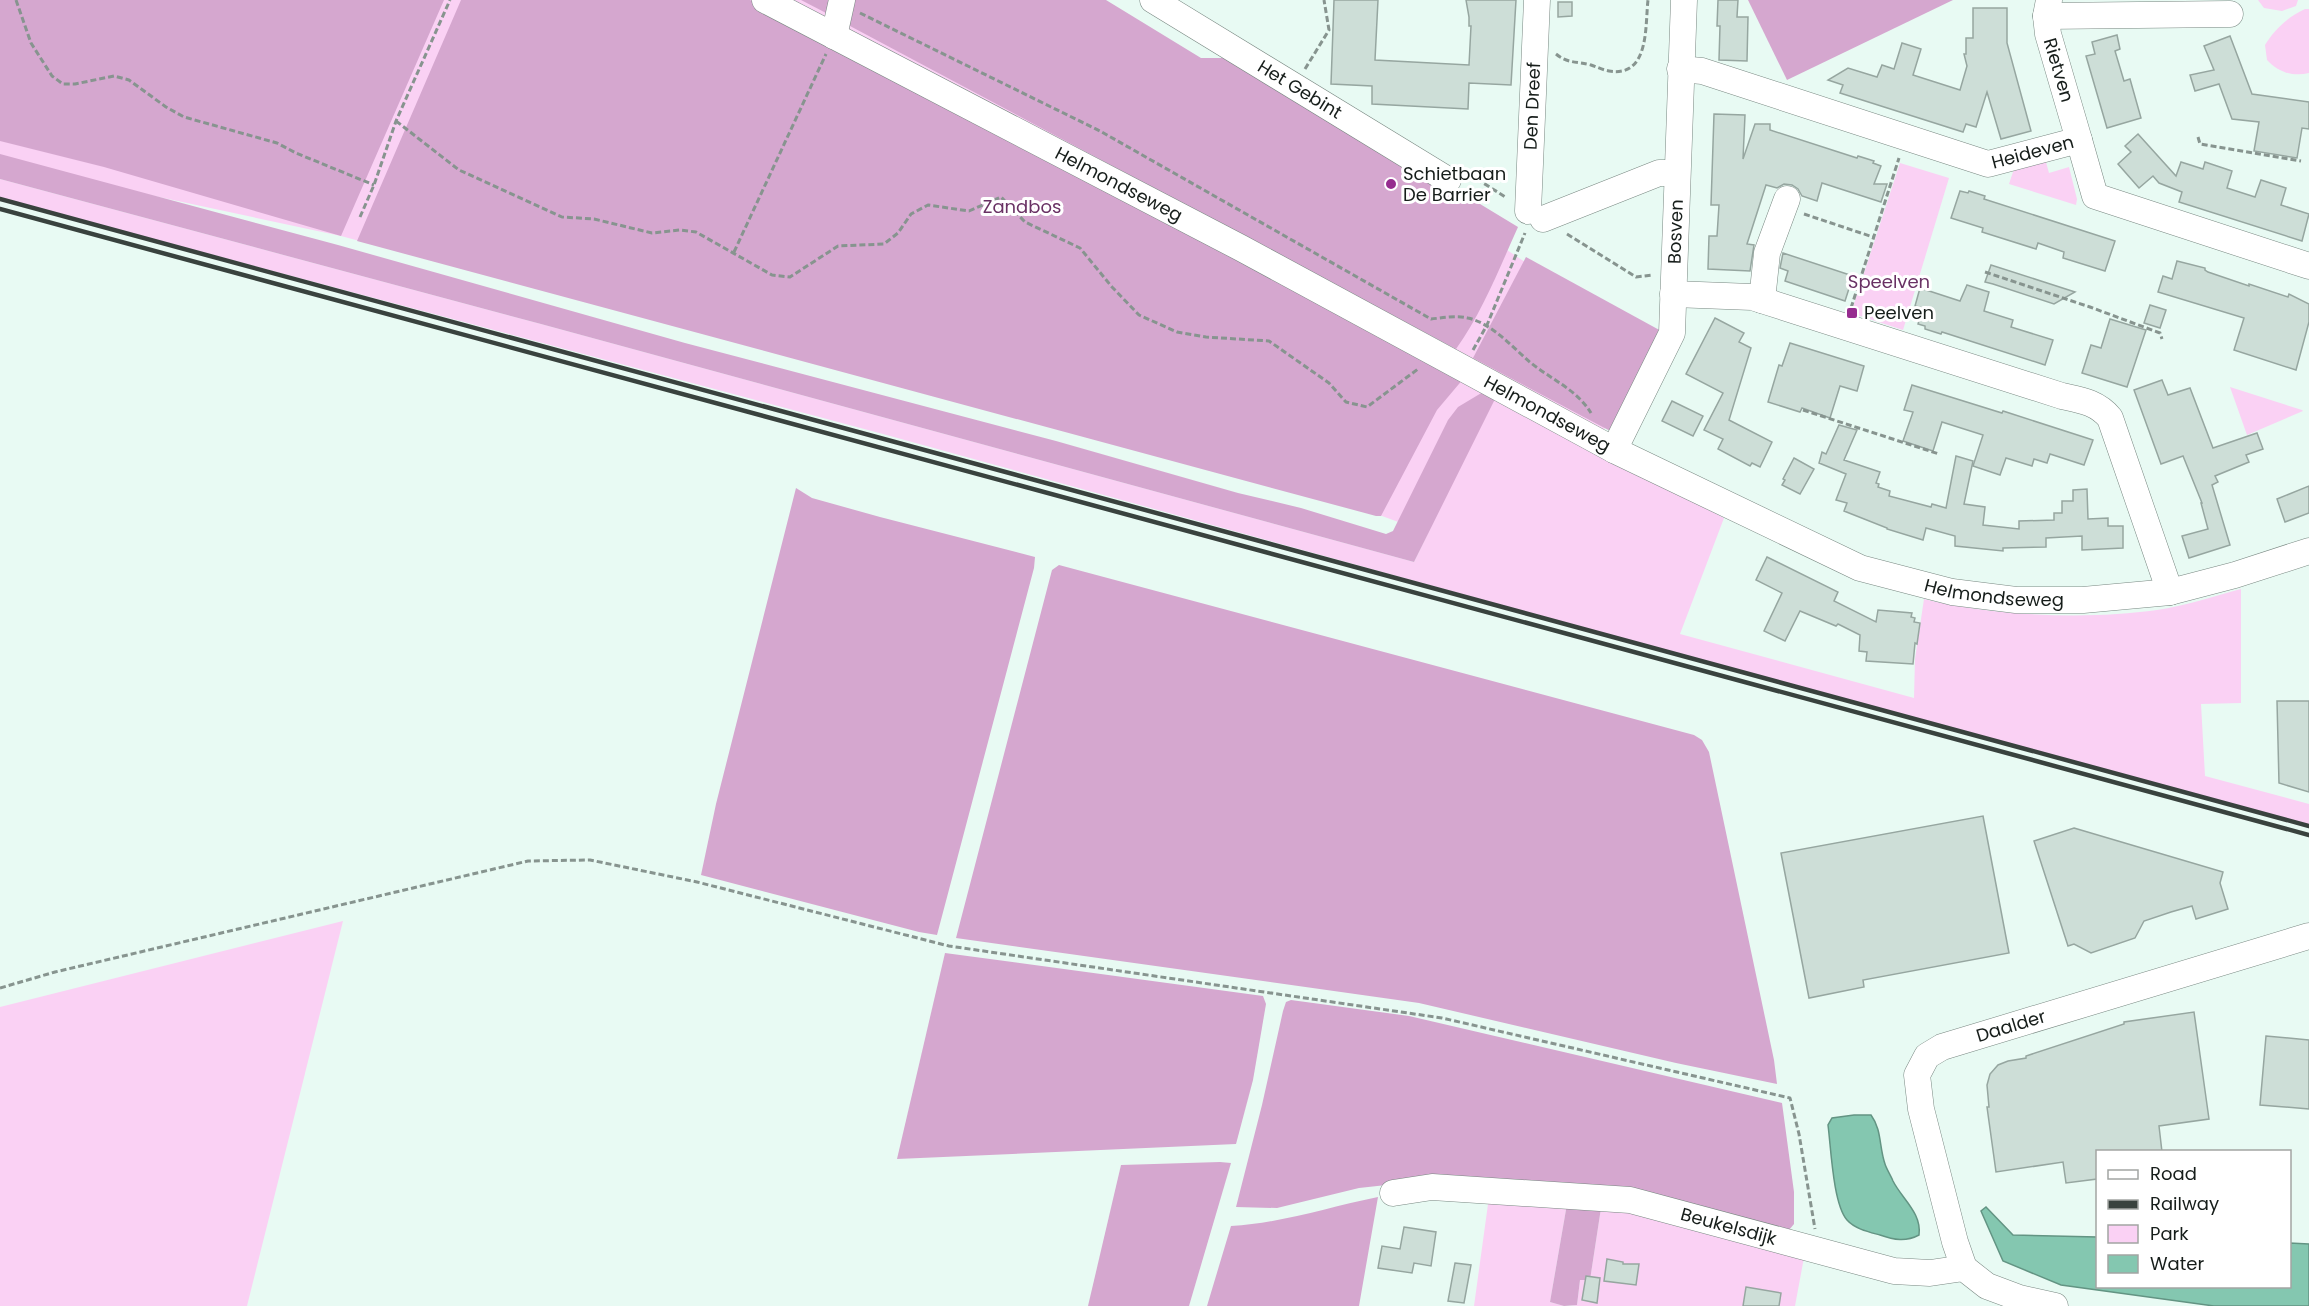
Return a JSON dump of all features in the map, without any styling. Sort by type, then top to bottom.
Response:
[{"type":"street","name":"Helmondseweg","points":[[765,0],[1241,248],[1614,450],[1860,568],[1952,592],[2016,600],[2083,600],[2170,592],[2235,575],[2309,551]]},
{"type":"street","name":"Het Gebint","points":[[1153,0],[1448,180]]},
{"type":"street","name":"Den Dreef","points":[[1533,220],[1537,0]]},
{"type":"street","name":"Bosven","points":[[1614,450],[1672,333],[1684,0]]},
{"type":"street","points":[[834,36],[842,2]]},
{"type":"street","points":[[2048,8],[2230,14]]},
{"type":"street","name":"Rietven","points":[[2048,8],[2048,34],[2079,140]]},
{"type":"street","name":"Heideven","points":[[1680,69],[1702,71],[1988,164],[2079,140],[2094,196],[2309,266]]},
{"type":"street","points":[[1533,220],[1659,172],[1677,173]]},
{"type":"street","points":[[1762,300],[1767,253],[1786,203]]},
{"type":"street","points":[[1673,294],[1752,297],[2093,404],[2110,418],[2170,592]]},
{"type":"street","name":"Daalder","points":[[1964,1268],[1955,1242],[1921,1109],[1917,1074],[1926,1056],[1942,1047],[2309,936]]},
{"type":"street","name":"Beukelsdijk","points":[[1393,1193],[1432,1187],[1630,1200],[1894,1271],[1930,1273],[1964,1268]]},
{"type":"street","points":[[1964,1268],[1987,1286],[2019,1298],[2055,1306]]},
{"type":"path","points":[[16,0],[32,43],[52,76],[63,84],[75,84],[114,76],[129,80],[166,108],[184,117],[277,143],[374,185]]},
{"type":"path","points":[[360,217],[374,185],[396,121],[450,0]]},
{"type":"path","points":[[1294,87],[1329,30],[1324,0]]},
{"type":"path","points":[[1536,46],[1547,48],[1573,64],[1588,64],[1608,71],[1628,68],[1636,62],[1644,47],[1648,0]]},
{"type":"path","points":[[842,2],[1100,131],[1431,319],[1466,317],[1487,325],[1533,364],[1562,383],[1586,405],[1592,414]]},
{"type":"path","points":[[734,253],[834,36]]},
{"type":"path","points":[[396,121],[459,170],[562,217],[594,219],[652,233],[680,230],[696,232],[772,275],[790,277],[838,246],[884,244],[898,233],[911,214],[928,205],[969,211],[1001,197],[1025,222],[1080,248],[1139,315],[1177,332],[1206,337],[1269,341],[1329,383],[1346,402],[1367,407],[1399,382],[1441,355]]},
{"type":"path","points":[[2198,137],[2200,144],[2301,161]]},
{"type":"path","points":[[1845,327],[1899,158]]},
{"type":"path","points":[[1786,203],[1874,237]]},
{"type":"path","points":[[1464,368],[1487,325],[1533,220]]},
{"type":"path","points":[[1985,272],[2160,333],[2162,339]]},
{"type":"path","points":[[1803,410],[1939,454]]},
{"type":"path","points":[[0,988],[55,972],[528,861],[590,860],[697,882],[949,946],[1442,1018],[1790,1098],[1799,1134],[1815,1230],[1814,1251]]},
{"type":"green space","name":"Zandbos","points":[[0,0],[1068,0],[1199,67],[1236,69],[1531,266],[1605,428],[1588,445],[1724,518],[1680,634],[1914,698],[1915,659],[1924,599],[2010,613],[2101,615],[2168,608],[2241,589],[2241,703],[2201,704],[2205,776],[2309,804],[2309,828],[883,434],[0,198],[0,179],[1414,562],[1428,533],[1382,516],[341,236],[0,163]]},
{"type":"green space","points":[[0,0],[444,0],[341,236],[104,167],[0,141]]},
{"type":"green space","points":[[461,0],[750,0],[1464,378],[1437,410],[1381,516],[1376,516],[357,241]]},
{"type":"green space","points":[[801,0],[834,0],[828,14]]},
{"type":"green space","points":[[850,0],[1106,0],[1201,58],[1239,58],[1518,227],[1482,305],[1456,349],[850,26],[848,16]]},
{"type":"green space","points":[[1748,0],[1953,0],[1787,80]]},
{"type":"green space","points":[[2258,0],[2298,0],[2296,6],[2282,11],[2264,8]]},
{"type":"green space","points":[[2305,9],[2309,9],[2309,73],[2286,72],[2276,68],[2267,60],[2265,45],[2282,24]]},
{"type":"green space","points":[[0,154],[338,245],[685,343],[1056,441],[1238,493],[1301,508],[1386,534],[1393,531],[1448,420],[1458,407],[1483,392],[1496,397],[1414,562],[0,179]]},
{"type":"green space","points":[[2044,155],[2049,173],[2069,167],[2077,199],[2076,205],[2009,184],[2016,163]]},
{"type":"green space","name":"Speelven","points":[[1900,163],[1949,178],[1903,330],[1851,313]]},
{"type":"green space","points":[[1526,257],[1663,332],[1614,433],[1473,358]]},
{"type":"green space","points":[[2230,387],[2302,410],[2303,411],[2247,435]]},
{"type":"green space","points":[[796,488],[812,498],[1035,557],[937,935],[701,875],[716,804]]},
{"type":"green space","points":[[1059,565],[1694,735],[1702,740],[1709,752],[1774,1060],[1777,1084],[1676,1063],[1419,1003],[956,938],[1052,570]]},
{"type":"green space","points":[[343,921],[247,1306],[0,1306],[0,1007]]},
{"type":"green space","points":[[945,953],[1263,996],[1266,1004],[1253,1080],[1236,1144],[897,1159]]},
{"type":"green space","points":[[1291,1000],[1409,1016],[1782,1103],[1794,1192],[1794,1224],[1789,1230],[1423,1181],[1359,1188],[1277,1208],[1236,1207],[1283,1011],[1286,1002]]},
{"type":"green space","points":[[1231,1163],[1189,1306],[1088,1306],[1121,1165]]},
{"type":"green space","points":[[1378,1197],[1359,1306],[1207,1306],[1231,1226],[1287,1218]]},
{"type":"green space","points":[[1489,1197],[1567,1204],[1550,1302],[1564,1306],[1474,1306]]},
{"type":"green space","points":[[1567,1204],[1601,1208],[1590,1280],[1580,1280],[1577,1305],[1564,1306],[1550,1302]]},
{"type":"green space","points":[[1601,1208],[1637,1212],[1805,1252],[1795,1306],[1569,1306],[1577,1305],[1580,1280],[1590,1280]]},
{"type":"water","points":[[1871,1115],[1875,1121],[1886,1166],[1897,1188],[1914,1213],[1919,1235],[1900,1240],[1871,1233],[1854,1226],[1842,1212],[1836,1189],[1828,1125],[1832,1118]]},
{"type":"water","points":[[1986,1207],[2013,1235],[2096,1237],[2096,1288],[2291,1288],[2291,1243],[2309,1244],[2309,1306],[2214,1306],[2061,1285],[2003,1261],[1981,1211]]},
{"type":"building","points":[[1334,0],[1378,0],[1375,60],[1469,65],[1471,26],[1469,26],[1466,0],[1516,0],[1511,85],[1469,83],[1468,109],[1372,104],[1372,86],[1331,84]]},
{"type":"building","points":[[1718,0],[1738,0],[1737,17],[1748,17],[1747,61],[1719,60]]},
{"type":"building","points":[[1558,2],[1572,2],[1572,16],[1558,17]]},
{"type":"building","points":[[1973,8],[2007,8],[2007,43],[2031,131],[2001,139],[1987,92],[1976,127],[1966,124],[1963,132],[1840,93],[1843,85],[1828,80],[1848,68],[1877,77],[1882,65],[1894,69],[1902,43],[1921,49],[1913,75],[1960,90],[1967,66],[1964,54],[1966,54],[1966,38],[1973,38]]},
{"type":"building","points":[[2117,35],[2120,49],[2115,51],[2124,81],[2130,79],[2141,118],[2107,128],[2086,56],[2095,54],[2092,42]]},
{"type":"building","points":[[2230,36],[2252,94],[2309,102],[2309,129],[2302,128],[2297,158],[2254,151],[2259,122],[2232,119],[2219,84],[2195,91],[2190,75],[2214,70],[2204,46]]},
{"type":"building","points":[[1714,114],[1745,115],[1743,159],[1755,124],[1770,124],[1770,130],[1857,158],[1858,156],[1874,161],[1873,163],[1881,166],[1874,184],[1887,184],[1881,202],[1822,183],[1817,201],[1802,196],[1792,185],[1784,184],[1777,188],[1766,185],[1747,244],[1754,245],[1750,271],[1708,269],[1709,236],[1717,236],[1719,205],[1711,205]]},
{"type":"building","points":[[2138,134],[2176,176],[2181,162],[2203,169],[2205,162],[2232,171],[2227,188],[2255,197],[2261,180],[2286,188],[2281,205],[2309,214],[2302,241],[2179,202],[2182,192],[2159,183],[2153,176],[2139,188],[2118,164],[2131,152],[2125,146]]},
{"type":"building","points":[[1960,191],[1985,196],[1984,199],[2115,241],[2105,271],[2063,258],[2064,252],[2038,243],[2036,249],[1982,232],[1983,228],[1951,218]]},
{"type":"building","points":[[1783,253],[1853,276],[1845,301],[1785,281],[1788,271],[1780,268]]},
{"type":"building","points":[[2177,261],[2205,268],[2208,272],[2249,286],[2249,284],[2288,297],[2289,294],[2309,304],[2309,322],[2296,370],[2234,350],[2244,318],[2158,292],[2163,276],[2172,279]]},
{"type":"building","points":[[1991,265],[2075,292],[2054,304],[1985,282]]},
{"type":"building","points":[[1967,285],[1989,292],[1984,311],[2013,320],[2011,327],[2053,340],[2045,365],[1942,332],[1941,334],[1925,329],[1925,326],[1918,324],[1923,308],[1915,306],[1920,288],[1960,301]]},
{"type":"building","points":[[2150,305],[2166,310],[2160,328],[2144,323]]},
{"type":"building","points":[[1715,318],[1744,333],[1739,342],[1751,348],[1729,420],[1772,442],[1760,467],[1752,463],[1750,466],[1718,449],[1723,439],[1704,430],[1723,393],[1686,374]]},
{"type":"building","points":[[2110,319],[2146,330],[2127,387],[2082,373],[2091,345],[2101,348]]},
{"type":"building","points":[[1790,343],[1864,366],[1857,391],[1840,386],[1830,418],[1802,408],[1800,412],[1768,402],[1779,365],[1782,366]]},
{"type":"building","points":[[2162,380],[2168,395],[2190,388],[2213,448],[2257,433],[2263,449],[2246,455],[2249,462],[2215,476],[2218,482],[2212,485],[2230,545],[2189,558],[2182,536],[2208,529],[2202,503],[2183,456],[2161,464],[2134,390]]},
{"type":"building","points":[[1912,385],[2093,440],[2084,465],[2050,454],[2047,463],[2034,459],[2032,466],[2006,458],[2000,475],[1973,466],[1983,435],[1942,422],[1933,451],[1903,441],[1913,412],[1904,410]]},
{"type":"building","points":[[1672,401],[1703,416],[1693,436],[1662,421]]},
{"type":"building","points":[[1839,425],[1857,430],[1844,460],[1880,472],[1876,483],[1879,484],[1878,487],[1890,491],[1889,496],[1931,507],[1932,504],[1946,508],[1956,456],[1973,461],[1964,504],[1985,507],[1983,525],[2019,529],[2019,521],[2054,520],[2054,513],[2062,513],[2062,501],[2073,501],[2073,490],[2087,489],[2088,519],[2108,518],[2108,526],[2123,526],[2123,548],[2082,550],[2082,536],[2046,538],[2046,547],[2003,548],[2003,551],[1955,546],[1955,536],[1926,528],[1923,540],[1887,529],[1844,511],[1847,503],[1836,500],[1846,474],[1819,463],[1822,452],[1826,454]]},
{"type":"building","points":[[1794,458],[1814,469],[1800,494],[1782,485]]},
{"type":"building","points":[[2309,486],[2309,513],[2285,522],[2277,499]]},
{"type":"building","points":[[1767,557],[1838,592],[1834,601],[1876,622],[1878,610],[1912,613],[1911,617],[1915,618],[1914,622],[1920,623],[1913,664],[1866,661],[1867,652],[1859,651],[1860,635],[1838,624],[1836,626],[1800,611],[1785,641],[1764,631],[1782,593],[1756,580]]},
{"type":"building","points":[[2277,701],[2309,701],[2309,792],[2279,783]]},
{"type":"building","points":[[1983,816],[2009,953],[1863,980],[1864,987],[1809,998],[1781,853]]},
{"type":"building","points":[[2074,828],[2223,872],[2220,883],[2228,909],[2196,919],[2192,906],[2171,912],[2144,921],[2135,938],[2091,953],[2074,944],[2068,946],[2034,841]]},
{"type":"building","points":[[2194,1012],[2209,1119],[2159,1126],[2162,1150],[2096,1150],[2096,1179],[2066,1183],[2063,1162],[1996,1172],[1987,1107],[1989,1107],[1987,1085],[1990,1074],[1998,1065],[2008,1061],[2026,1058],[2026,1056],[2124,1024],[2124,1022]]},
{"type":"building","points":[[2266,1036],[2309,1040],[2309,1109],[2260,1105]]},
{"type":"building","points":[[1404,1227],[1436,1232],[1431,1266],[1414,1263],[1412,1273],[1378,1268],[1382,1246],[1400,1249]]},
{"type":"building","points":[[1607,1259],[1623,1262],[1623,1264],[1639,1264],[1636,1285],[1604,1281]]},
{"type":"building","points":[[1455,1263],[1471,1265],[1464,1303],[1448,1301]]},
{"type":"building","points":[[1586,1276],[1600,1278],[1597,1303],[1582,1300]]},
{"type":"building","points":[[1746,1287],[1781,1293],[1779,1306],[1743,1306]]},
{"type":"railway","points":[[0,199],[2309,826]]},
{"type":"railway","points":[[0,209],[2309,835]]},
{"type":"place","name":"Schietbaan De Barrier","points":[[1391,184]]},
{"type":"place","name":"Peelven","points":[[1852,313]]}]
